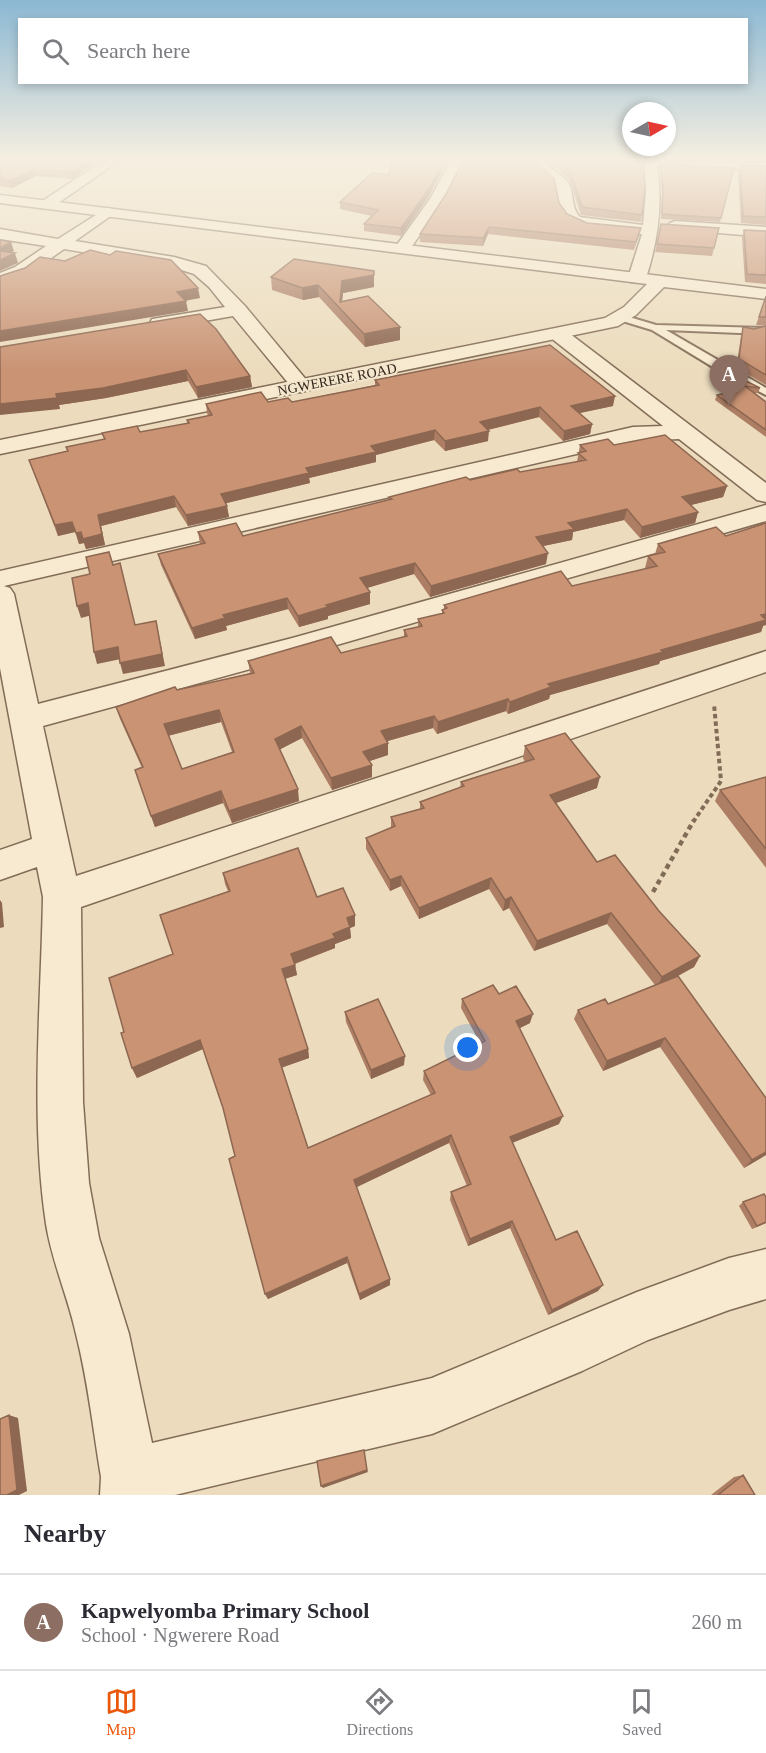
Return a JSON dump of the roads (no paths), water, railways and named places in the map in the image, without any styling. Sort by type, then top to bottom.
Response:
[{"type":"street","points":[[0,279],[21,272],[79,231]]},
{"type":"street","points":[[257,231],[766,294]]},
{"type":"street","points":[[402,249],[415,231]]},
{"type":"street","points":[[637,278],[650,231]]},
{"type":"street","points":[[731,231],[766,232]]},
{"type":"street","points":[[0,234],[174,262],[200,270],[239,310],[301,386]]},
{"type":"street","name":"NGWERERE ROAD","points":[[0,447],[611,322],[630,311],[660,281]]},
{"type":"street","points":[[136,327],[239,310]]},
{"type":"street","points":[[558,334],[766,495]]},
{"type":"street","points":[[633,434],[658,412]]},
{"type":"street","points":[[0,579],[633,434],[685,432]]},
{"type":"street","points":[[27,719],[287,649],[766,513]]},
{"type":"street","points":[[0,594],[27,719],[50,848],[62,897],[62,975],[59,1020],[60,1125],[70,1215],[103,1335],[130,1486],[432,1406],[563,1352],[637,1318],[729,1284],[766,1274]]},
{"type":"street","points":[[62,897],[766,661]]},
{"type":"street","points":[[0,865],[50,848]]},
{"type":"lane","points":[[619,317],[655,328],[766,392]]},
{"type":"lane","points":[[655,328],[766,331]]},
{"type":"place","name":"Kapwelyomba Primary School","points":[[729,405]]}]
